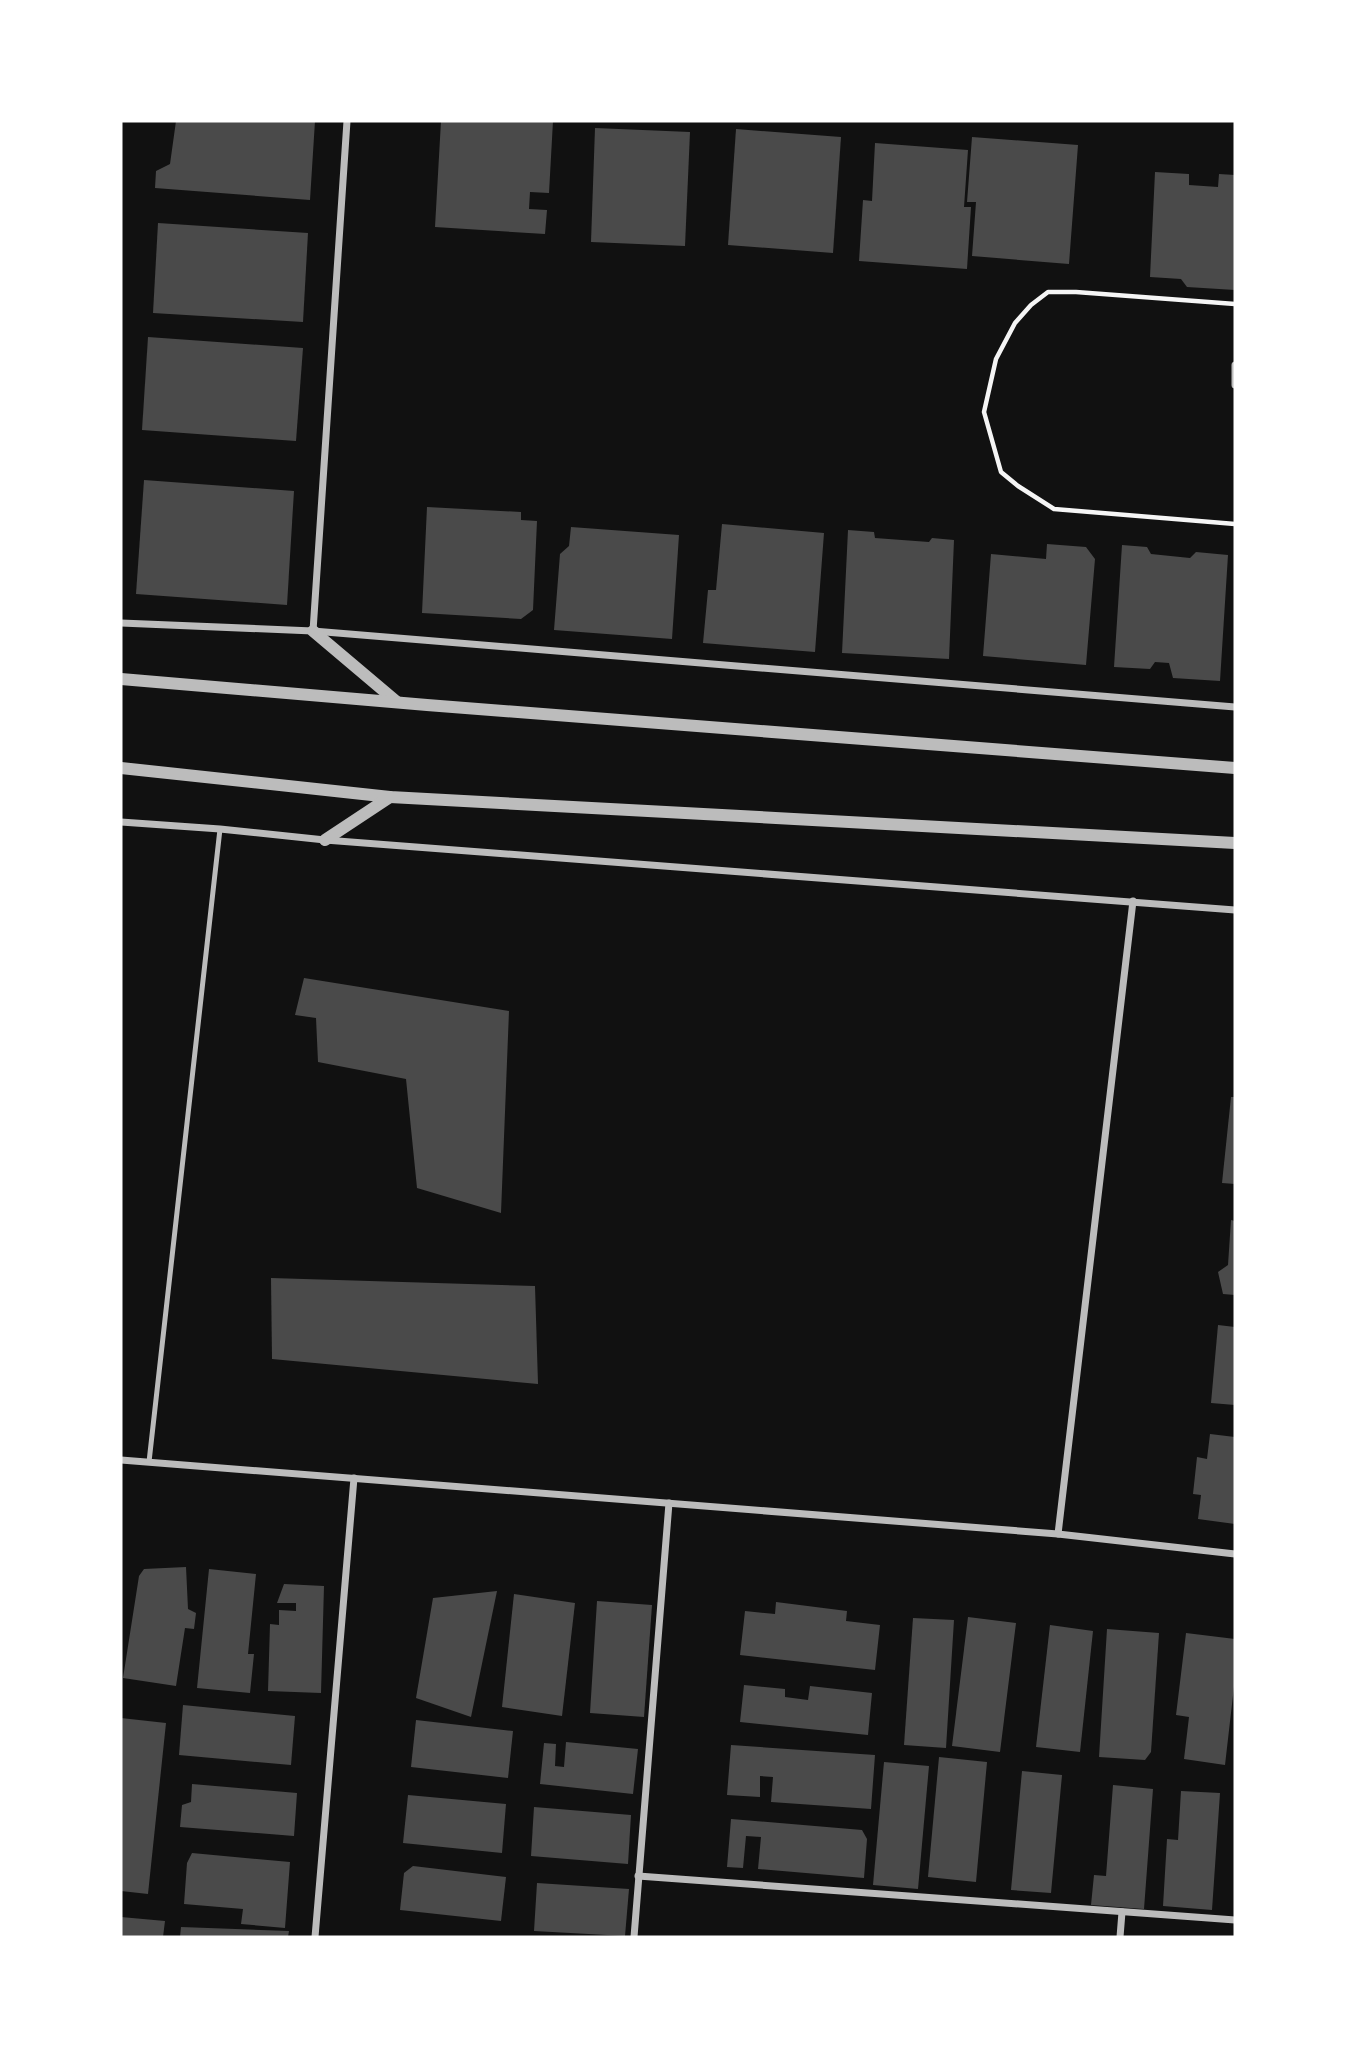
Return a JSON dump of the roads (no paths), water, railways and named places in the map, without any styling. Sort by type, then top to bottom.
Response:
[{"type":"street","points":[[313,631],[347,121]]},
{"type":"street","points":[[1235,365],[1235,385]]},
{"type":"street","points":[[121,623],[313,631],[1235,707]]},
{"type":"street","points":[[313,631],[398,703]]},
{"type":"street","points":[[121,679],[1235,768]]},
{"type":"street","points":[[121,768],[390,797],[1235,843]]},
{"type":"street","points":[[325,840],[390,797]]},
{"type":"street","points":[[121,822],[1235,910]]},
{"type":"street","points":[[1058,1534],[1133,901]]},
{"type":"street","points":[[121,1460],[1058,1534],[1235,1554]]},
{"type":"street","points":[[315,1937],[354,1478]]},
{"type":"street","points":[[634,1937],[669,1503]]},
{"type":"street","points":[[638,1876],[1235,1920]]},
{"type":"street","points":[[1120,1937],[1122,1912]]},
{"type":"lane","points":[[149,1462],[220,829]]}]
